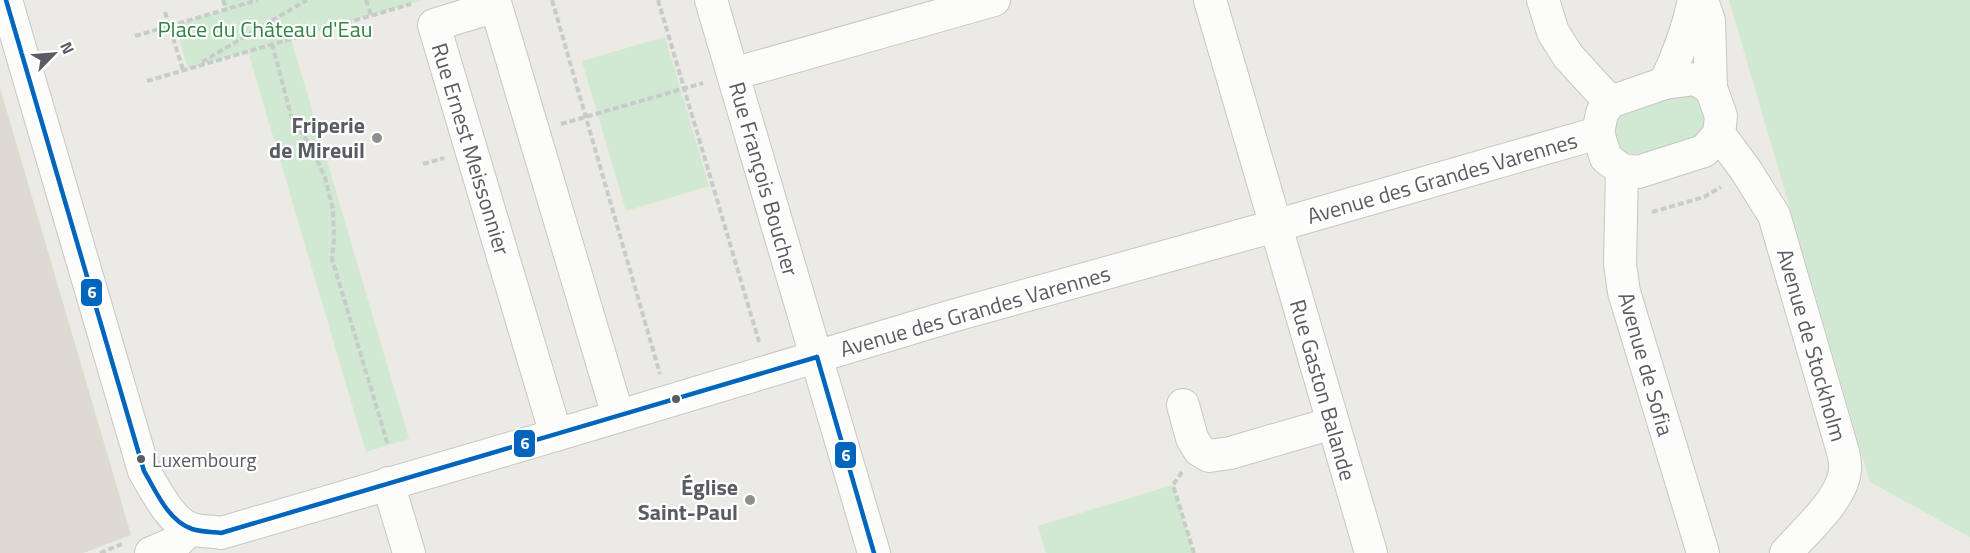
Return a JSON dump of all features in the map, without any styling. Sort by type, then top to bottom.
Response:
[{"type":"street","points":[[6,0],[144,471],[175,518],[190,529],[177,542],[151,553]]},
{"type":"street","name":"Rue François Boucher","points":[[711,0],[874,553]]},
{"type":"street","points":[[733,74],[994,0]]},
{"type":"street","name":"Rue Gaston Balande","points":[[1209,0],[1371,553]]},
{"type":"street","points":[[1543,0],[1553,32],[1568,56],[1610,102]]},
{"type":"street","points":[[1665,83],[1677,59],[1689,25],[1694,0]]},
{"type":"street","points":[[1702,0],[1708,21],[1711,88],[1721,116],[1719,134],[1704,152],[1638,172],[1622,170],[1606,158],[1598,133],[1602,113],[1610,102],[1665,83],[1695,80],[1711,88]]},
{"type":"street","name":"Rue Ernest Meissonnier","points":[[556,435],[434,25],[496,6],[618,417]]},
{"type":"street","name":"Avenue des Grandes Varennes","points":[[190,529],[223,543],[388,483],[1104,272],[1275,226],[1598,133]]},
{"type":"street","name":"Avenue de Stockholm","points":[[1719,134],[1745,168],[1773,215],[1846,468],[1841,489],[1786,553]]},
{"type":"street","name":"Avenue de Sofia","points":[[1622,170],[1620,264],[1624,292],[1703,553]]},
{"type":"street","points":[[1183,405],[1192,438],[1198,450],[1209,456],[1230,453],[1333,423]]},
{"type":"street","points":[[388,483],[409,553]]},
{"type":"path","points":[[223,0],[226,9]]},
{"type":"path","points":[[135,36],[258,0]]},
{"type":"path","points":[[195,66],[307,0]]},
{"type":"path","points":[[366,0],[371,15]]},
{"type":"path","points":[[552,0],[668,400]]},
{"type":"path","points":[[658,0],[768,372]]},
{"type":"path","points":[[147,81],[413,3]]},
{"type":"path","points":[[165,12],[183,70]]},
{"type":"path","points":[[272,44],[292,119],[312,148],[325,178],[333,210],[332,259],[388,446]]},
{"type":"path","points":[[534,132],[733,74]]},
{"type":"path","points":[[423,165],[471,150]]},
{"type":"path","points":[[1621,215],[1648,213],[1704,197],[1745,168]]},
{"type":"path","points":[[1194,553],[1173,485],[1198,450]]},
{"type":"shaded area","points":[[0,88],[131,535],[83,553],[0,553]]},
{"type":"green space","name":"Place du Château d'Eau","points":[[223,0],[423,0],[291,39],[409,439],[366,452],[248,51],[188,69],[175,25],[226,10]]},
{"type":"green space","points":[[1729,0],[1970,0],[1970,537],[1870,482]]},
{"type":"green space","points":[[665,37],[709,186],[626,211],[582,61]]},
{"type":"green space","points":[[1695,80],[1719,134],[1622,170],[1602,113]]},
{"type":"green space","points":[[1173,485],[1194,553],[1046,553],[1038,526]]},
{"type":"transit line","name":"6","points":[[6,0],[144,471],[169,512],[192,529],[221,533],[817,357]]},
{"type":"transit line","name":"6","points":[[817,357],[874,553]]},
{"type":"place","name":"Friperie de Mireuil","points":[[377,138]]},
{"type":"place","name":"Luxembourg","points":[[141,459]]},
{"type":"place","name":"Église Saint-Paul","points":[[750,500]]}]
